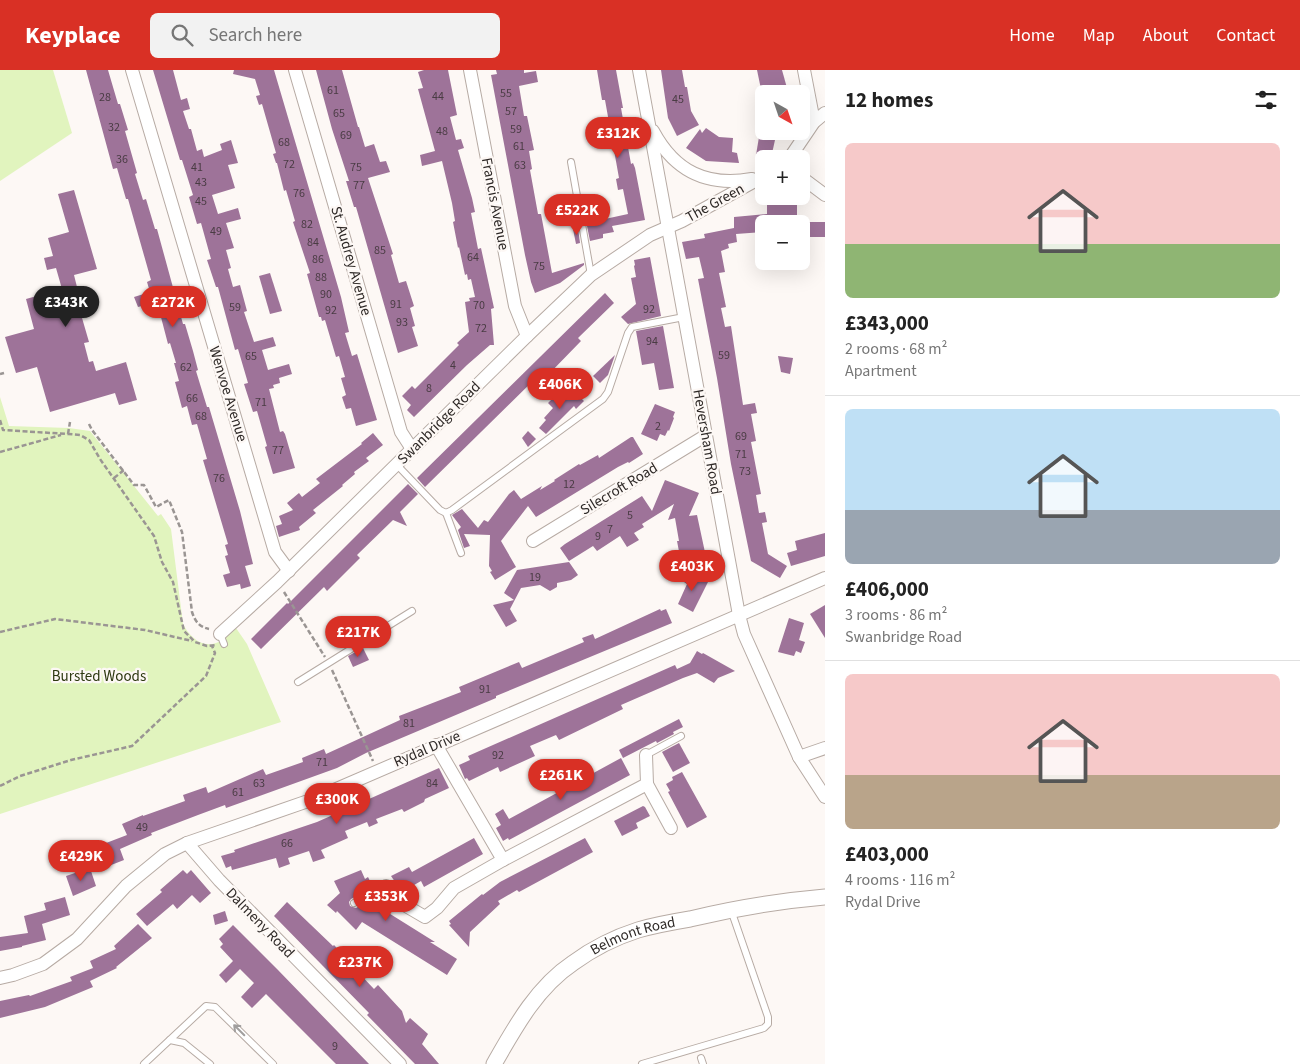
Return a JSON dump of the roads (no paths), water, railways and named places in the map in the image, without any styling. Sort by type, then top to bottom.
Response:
[{"type":"street","name":"Wenvoe Avenue","points":[[132,70],[275,552],[289,571]]},
{"type":"street","name":"St. Audrey Avenue","points":[[294,70],[402,432],[412,449]]},
{"type":"street","name":"Francis Avenue","points":[[470,70],[515,306],[527,336]]},
{"type":"street","name":"Heversham Road","points":[[638,70],[739,615],[744,634],[799,757],[825,797]]},
{"type":"street","points":[[804,70],[814,122]]},
{"type":"street","points":[[795,150],[814,122],[825,113]]},
{"type":"street","name":"The Green","points":[[648,122],[666,151],[684,168],[696,175],[709,180],[722,181],[755,178]]},
{"type":"street","name":"The Green","points":[[668,227],[755,181]]},
{"type":"street","points":[[810,184],[825,195]]},
{"type":"street","name":"Swanbridge Road","points":[[220,637],[591,275],[650,235],[668,227]]},
{"type":"street","name":"Silecroft Road","points":[[533,541],[705,436]]},
{"type":"street","name":"Rydal Drive","points":[[0,978],[43,964],[77,939],[126,886],[165,854],[187,843],[311,800],[825,578]]},
{"type":"street","points":[[436,745],[503,860]]},
{"type":"street","points":[[799,757],[825,748]]},
{"type":"street","points":[[646,755],[647,784],[671,828]]},
{"type":"street","points":[[386,886],[401,903],[425,917],[437,908],[454,888],[647,784]]},
{"type":"street","name":"Dalmeny Road","points":[[187,843],[219,880],[400,1064]]},
{"type":"street","name":"Belmont Road","points":[[494,1064],[515,1026],[540,993],[572,963],[603,945],[636,931],[730,909],[825,897]]},
{"type":"lane","points":[[571,162],[591,275]]},
{"type":"lane","points":[[446,513],[603,399],[608,392],[628,333],[632,327],[684,316]]},
{"type":"lane","points":[[397,465],[440,510],[446,513],[462,552]]},
{"type":"lane","points":[[298,682],[412,611]]},
{"type":"lane","points":[[646,755],[681,736]]},
{"type":"lane","points":[[354,903],[386,886]]},
{"type":"lane","points":[[642,1064],[764,1028],[768,1024],[768,1017],[730,909]]},
{"type":"lane","points":[[144,1064],[206,1006],[216,1007],[273,1064]]},
{"type":"lane","points":[[170,1040],[184,1043],[210,1064]]},
{"type":"park label","name":"Bursted Woods","points":[[99,676]]}]
